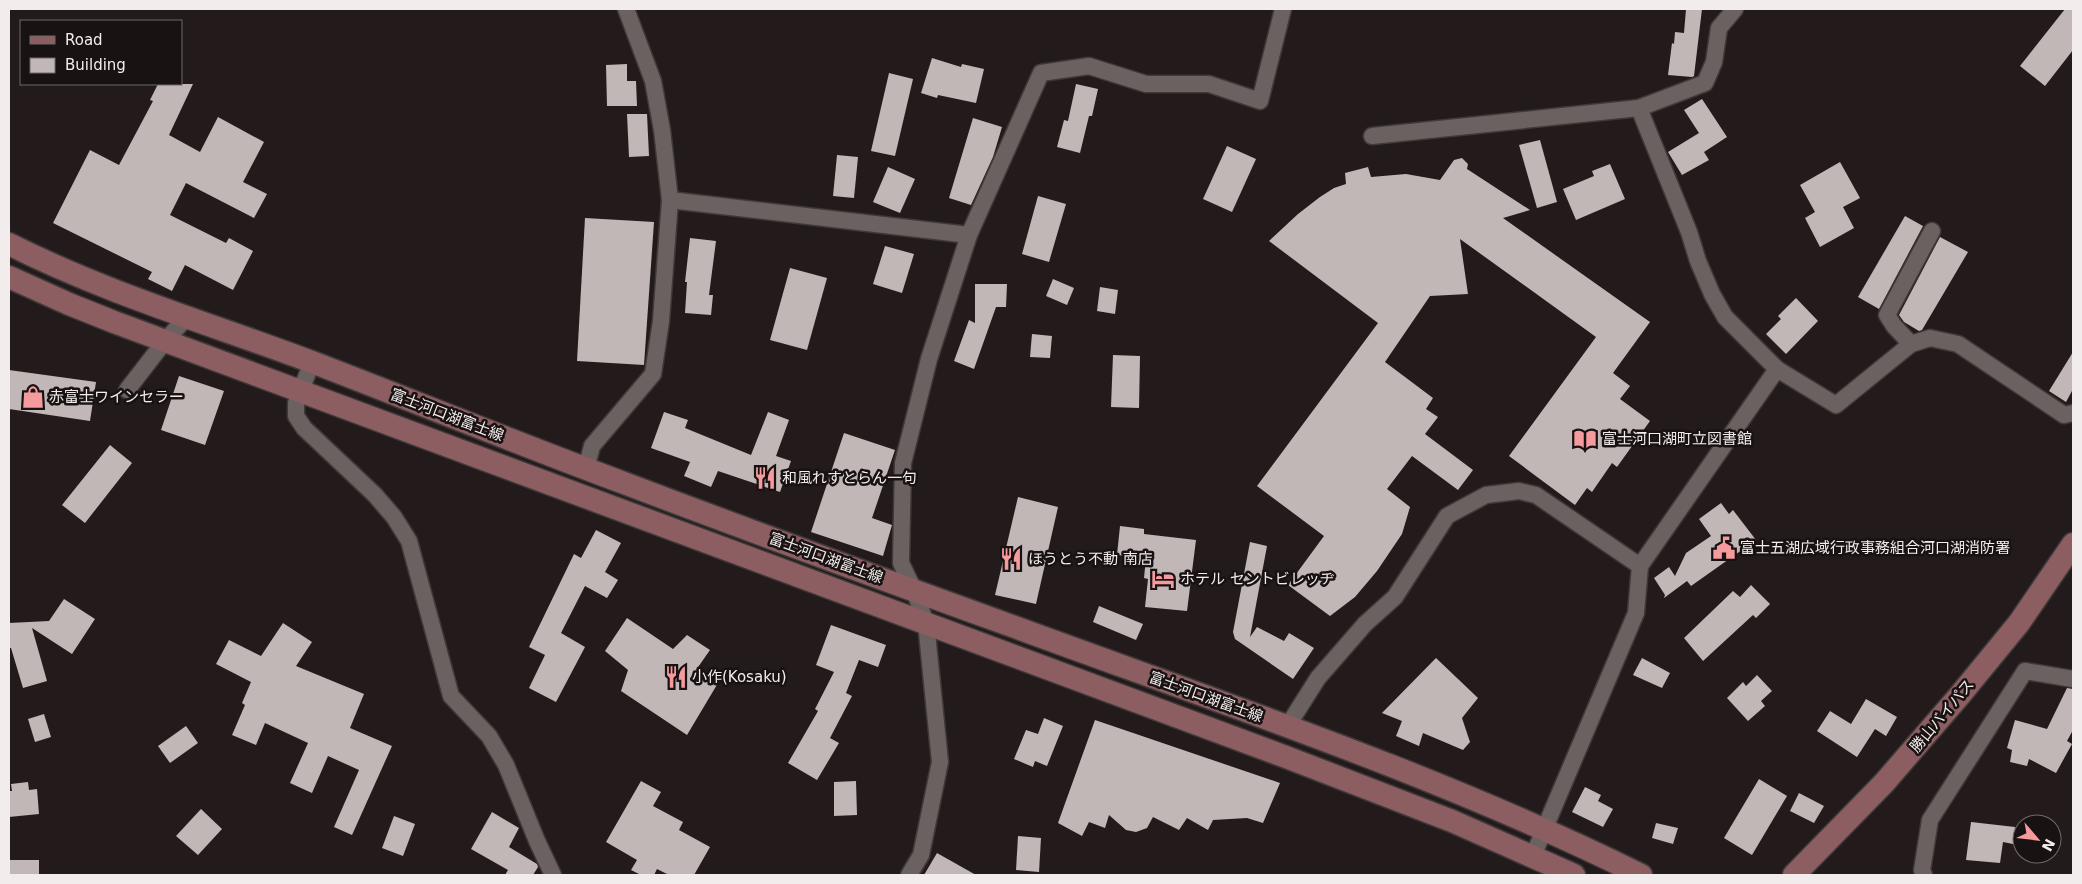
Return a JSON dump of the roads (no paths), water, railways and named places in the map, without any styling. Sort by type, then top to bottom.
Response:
[{"type":"main road","name":"富士河口湖富士線","points":[[9,244],[82,278],[312,362],[586,469],[1287,727],[1465,795],[1545,829],[1642,875]]},
{"type":"main road","name":"富士河口湖富士線","points":[[9,277],[69,304],[165,341],[1286,757],[1452,821],[1574,875]]},
{"type":"main road","name":"勝山バイパス","points":[[1794,875],[1884,784],[1960,695],[2019,623],[2073,544]]},
{"type":"street","points":[[586,469],[592,446],[653,374],[661,321],[670,200],[662,130],[653,81],[626,9]]},
{"type":"street","points":[[909,875],[921,855],[940,762],[926,623],[914,590],[901,563],[903,463],[929,359],[969,236],[1041,74],[1089,66],[1146,84],[1209,84],[1260,101],[1283,9]]},
{"type":"street","points":[[1372,136],[1640,108],[1705,83],[1714,62],[1719,28],[1735,9]]},
{"type":"street","points":[[1640,108],[1712,294],[1725,317],[1777,369],[1836,405],[1911,344],[1930,338],[1958,344],[2064,415],[2073,413]]},
{"type":"street","points":[[670,200],[969,236]]},
{"type":"street","points":[[1911,344],[1894,326],[1887,315],[1932,231]]},
{"type":"street","points":[[127,390],[186,317]]},
{"type":"street","points":[[312,362],[296,402],[296,416],[304,428],[375,495],[394,517],[409,541],[451,696],[489,736],[502,757],[553,875]]},
{"type":"street","points":[[1533,856],[1636,613],[1640,566],[1777,369]]},
{"type":"street","points":[[1287,727],[1318,678],[1365,624],[1395,597],[1447,516],[1486,495],[1519,491],[1536,495],[1640,566]]},
{"type":"street","points":[[1924,875],[1922,870],[1930,820],[2025,671],[2073,679]]},
{"type":"place","name":"赤富士ワインセラー","points":[[33,397]]},
{"type":"place","name":"富士河口湖町立図書館","points":[[1585,439]]},
{"type":"place","name":"和風れすとらん一句","points":[[765,478]]},
{"type":"place","name":"富士五湖広域行政事務組合河口湖消防署","points":[[1724,548]]},
{"type":"place","name":"ほうとう不動 南店","points":[[1011,559]]},
{"type":"place","name":"ホテル セントビレッヂ","points":[[1163,579]]},
{"type":"place","name":"小作(Kosaku)","points":[[676,677]]}]
